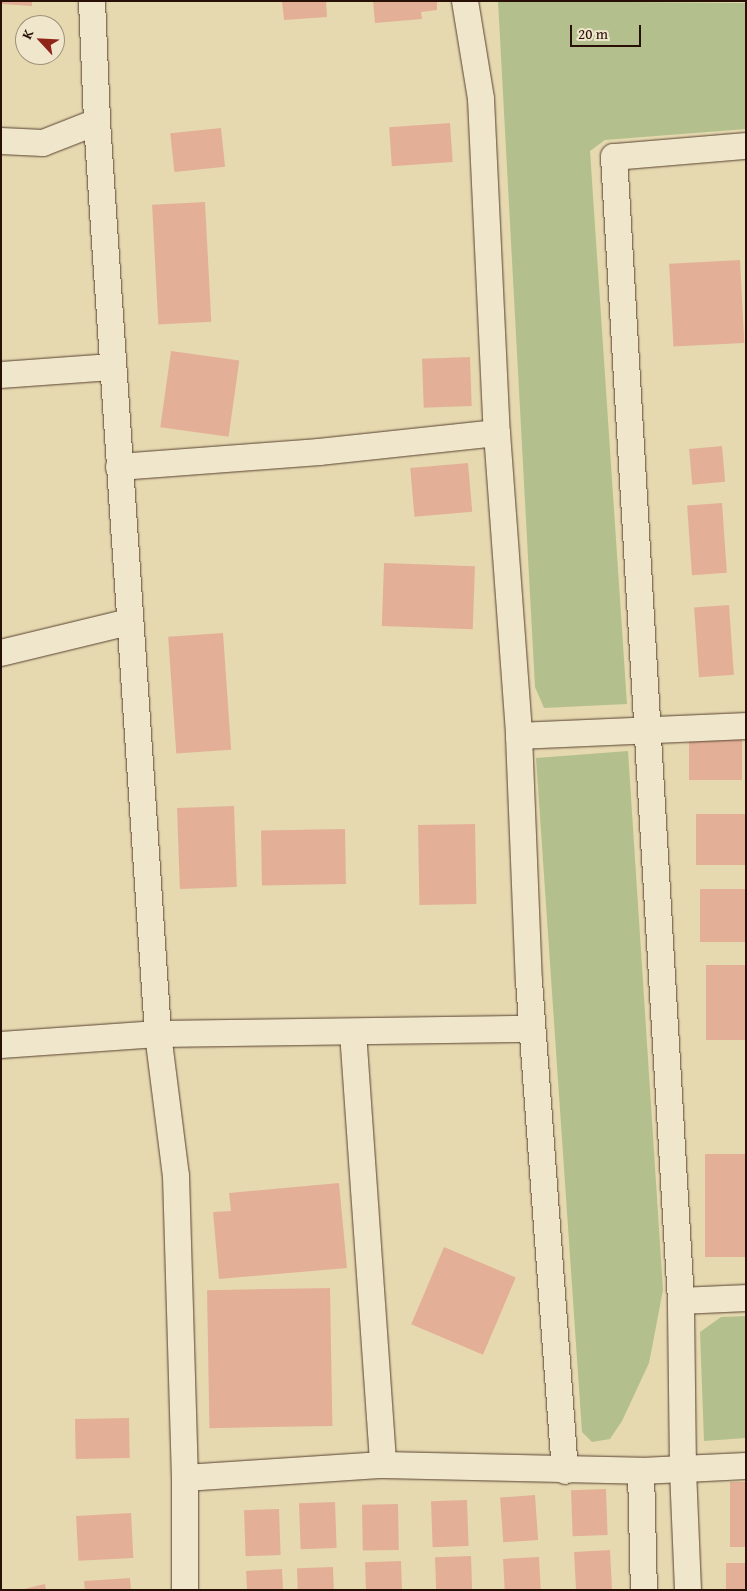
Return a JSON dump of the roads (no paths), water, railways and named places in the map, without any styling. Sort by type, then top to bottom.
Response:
[{"type":"street","points":[[92,1],[97,122],[119,467],[158,1034],[176,1176],[185,1478],[185,1590]]},
{"type":"street","points":[[465,1],[481,99],[497,433],[519,736],[532,1030],[565,1471]]},
{"type":"street","points":[[1,141],[43,143],[97,122]]},
{"type":"street","points":[[688,1590],[683,1470],[681,1301],[614,157],[746,146]]},
{"type":"street","points":[[1,375],[113,367]]},
{"type":"street","points":[[119,467],[319,452],[497,433]]},
{"type":"street","points":[[1,653],[129,622]]},
{"type":"street","points":[[519,736],[647,733],[746,726]]},
{"type":"street","points":[[1,1045],[158,1034],[532,1030]]},
{"type":"street","points":[[353,1032],[383,1465]]},
{"type":"street","points":[[681,1301],[746,1298]]},
{"type":"street","points":[[185,1478],[383,1465],[565,1471],[683,1470],[746,1466]]},
{"type":"street","points":[[640,1471],[644,1590]]}]
